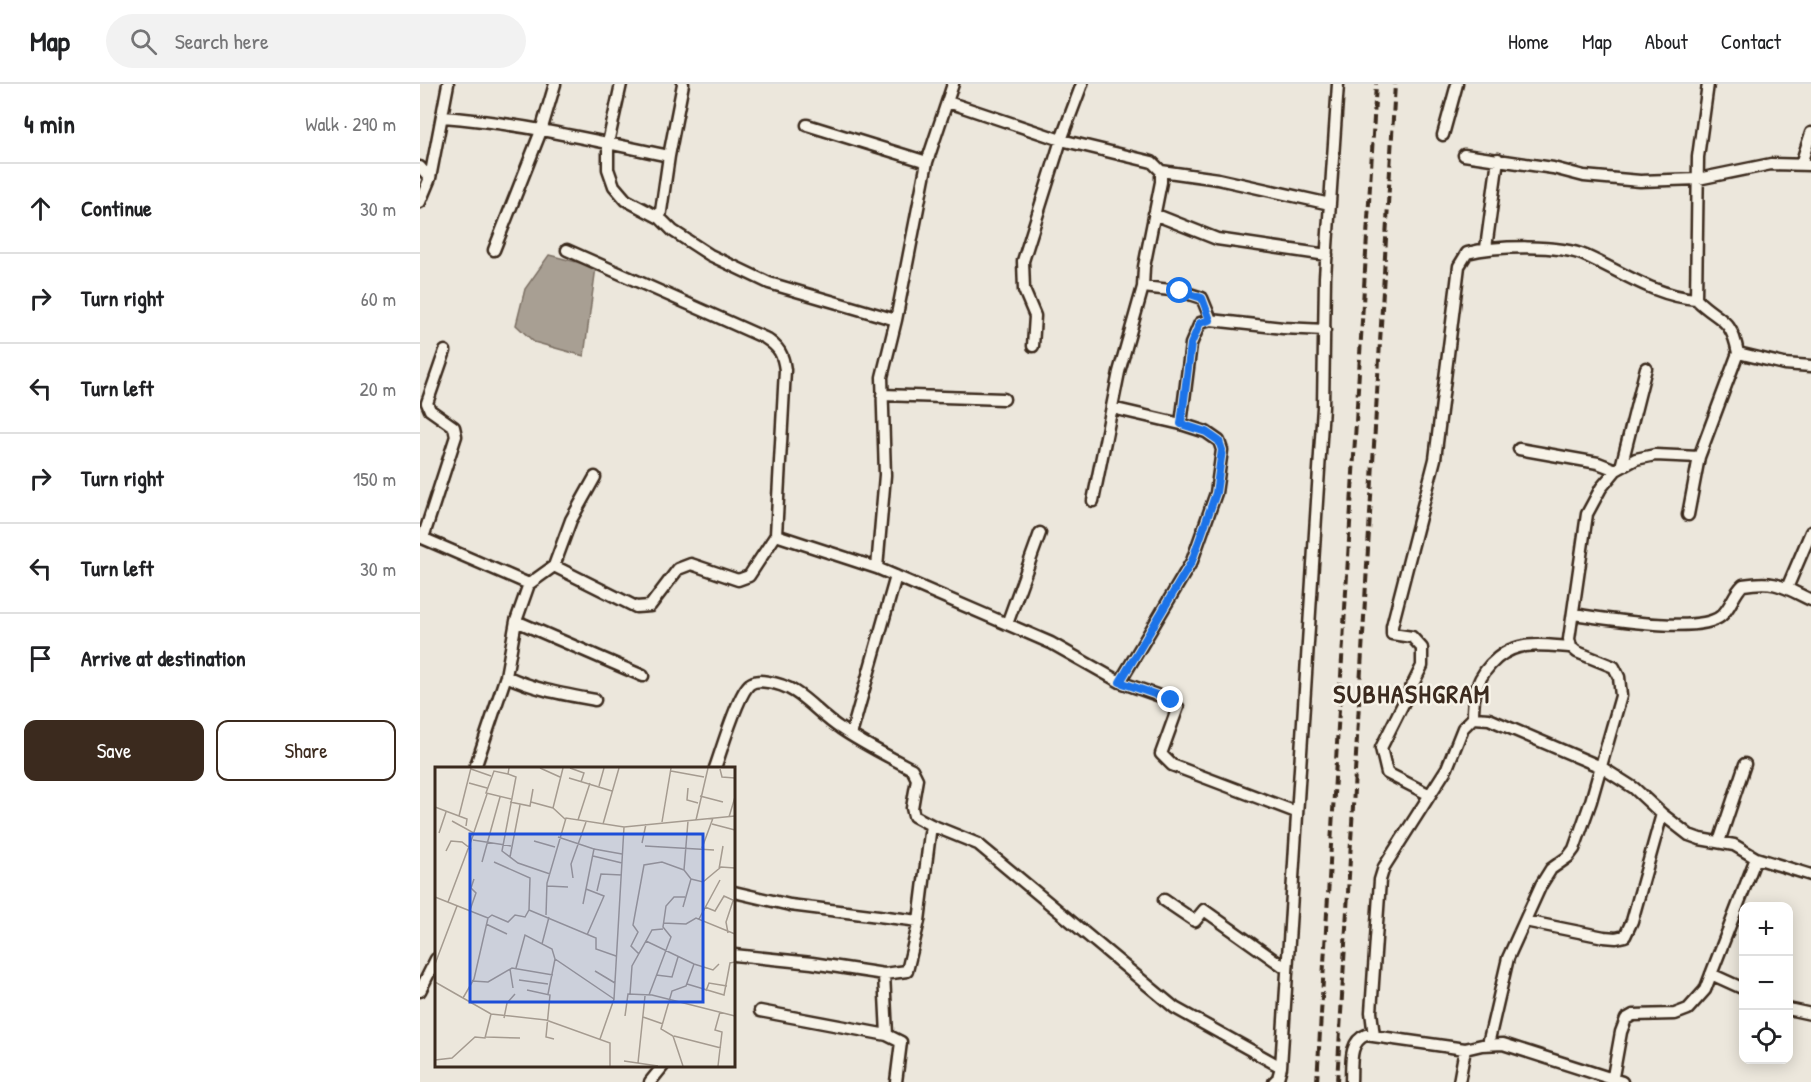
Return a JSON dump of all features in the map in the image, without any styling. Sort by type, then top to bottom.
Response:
[{"type":"street","points":[[420,202],[430,178],[448,84]]},
{"type":"street","points":[[494,250],[541,131],[555,84]]},
{"type":"street","points":[[621,84],[608,143],[608,169],[614,186],[626,200],[660,218],[674,231],[710,255],[769,283],[896,320]]},
{"type":"street","points":[[660,218],[683,84]]},
{"type":"street","points":[[877,568],[885,475],[882,377],[896,320],[927,162],[952,84]]},
{"type":"street","points":[[1033,346],[1035,316],[1024,290],[1023,261],[1061,140],[1082,84]]},
{"type":"street","points":[[1274,1082],[1278,1078],[1281,1067],[1323,406],[1327,255],[1338,84]]},
{"type":"street","points":[[1443,135],[1457,84]]},
{"type":"street","points":[[1696,299],[1698,158],[1708,84]]},
{"type":"street","points":[[948,102],[1061,140],[1152,162],[1161,171],[1218,179],[1330,204]]},
{"type":"street","points":[[443,117],[541,131],[669,156]]},
{"type":"street","points":[[807,125],[927,162]]},
{"type":"street","points":[[1464,156],[1553,168],[1584,176],[1640,181],[1698,179],[1771,164],[1806,164],[1811,133]]},
{"type":"street","points":[[1486,248],[1498,159]]},
{"type":"street","points":[[420,167],[430,178]]},
{"type":"street","points":[[1092,501],[1119,372],[1143,287],[1144,267],[1161,182],[1161,171]]},
{"type":"street","points":[[1154,214],[1217,239],[1327,255]]},
{"type":"street","points":[[1430,795],[1387,773],[1380,747],[1422,666],[1422,648],[1412,637],[1392,634],[1392,626],[1435,459],[1459,266],[1467,253],[1486,248],[1550,249],[1583,255],[1668,295],[1696,299],[1726,321],[1735,338],[1738,353],[1699,457],[1688,515]]},
{"type":"street","points":[[554,566],[636,607],[650,606],[678,569],[692,564],[738,580],[749,576],[776,535],[785,370],[783,356],[777,345],[765,338],[567,250]]},
{"type":"street","points":[[1143,287],[1180,291],[1202,298],[1210,320]]},
{"type":"street","points":[[1181,424],[1191,344],[1200,323],[1210,320],[1325,330]]},
{"type":"street","points":[[445,351],[427,403],[430,410],[454,428],[456,436],[422,537],[529,584]]},
{"type":"street","points":[[1738,353],[1784,364],[1811,366]]},
{"type":"street","points":[[1619,468],[1646,368]]},
{"type":"street","points":[[882,395],[1004,399]]},
{"type":"street","points":[[1112,408],[1206,432],[1219,441],[1222,450],[1216,493],[1192,561],[1120,682]]},
{"type":"street","points":[[1520,449],[1619,468]]},
{"type":"street","points":[[1488,1044],[1508,958],[1541,885],[1551,869],[1568,857],[1574,849],[1621,696],[1619,676],[1614,667],[1577,652],[1571,647],[1569,639],[1587,514],[1601,488],[1619,468],[1636,459],[1655,455],[1699,457]]},
{"type":"street","points":[[475,767],[506,676],[516,621],[529,584],[554,566],[571,520],[595,477]]},
{"type":"street","points":[[1787,588],[1811,532]]},
{"type":"street","points":[[1007,624],[1040,533]]},
{"type":"street","points":[[776,535],[877,568],[1051,643],[1120,682],[1171,700],[1178,707],[1161,754],[1172,765],[1296,812]]},
{"type":"street","points":[[851,735],[896,576]]},
{"type":"street","points":[[1573,614],[1646,624],[1693,624],[1711,621],[1721,616],[1743,585],[1768,582],[1787,588],[1811,600]]},
{"type":"street","points":[[516,621],[643,676]]},
{"type":"street","points":[[1374,1036],[1371,1012],[1380,880],[1384,867],[1447,768],[1463,728],[1473,718],[1477,686],[1490,665],[1504,654],[1517,648],[1532,645],[1571,647]]},
{"type":"street","points":[[506,676],[543,691],[595,700]]},
{"type":"street","points":[[715,767],[747,686],[753,682],[763,681],[784,685],[806,699],[838,728],[912,769],[917,779],[912,808],[914,816],[978,844],[1175,1008],[1281,1067]]},
{"type":"street","points":[[1473,718],[1489,719],[1601,767],[1634,788],[1689,835],[1734,845],[1756,858],[1811,875]]},
{"type":"street","points":[[1719,842],[1745,764]]},
{"type":"street","points":[[1525,921],[1604,938],[1625,936],[1632,921],[1662,814]]},
{"type":"street","points":[[735,955],[812,963],[884,974],[907,971],[919,921],[931,825]]},
{"type":"street","points":[[1351,1082],[1353,1045],[1359,1038],[1366,1035],[1465,1049],[1488,1044],[1503,1044],[1616,1081],[1621,1032],[1626,1019],[1633,1015],[1675,1014],[1688,1009],[1705,990],[1756,858]]},
{"type":"street","points":[[735,892],[790,905],[919,921]]},
{"type":"street","points":[[1164,900],[1195,921],[1204,910],[1287,969]]},
{"type":"street","points":[[420,991],[435,962]]},
{"type":"street","points":[[884,974],[887,1035]]},
{"type":"street","points":[[1711,974],[1739,987]]},
{"type":"street","points":[[1793,1010],[1811,1014]]},
{"type":"street","points":[[760,1011],[887,1035],[901,1042],[896,1082]]},
{"type":"street","points":[[1459,1082],[1465,1049]]},
{"type":"street","points":[[650,1082],[661,1067]]},
{"type":"shaded area","points":[[549,255],[596,267],[584,356],[534,342],[516,325],[525,289]]},
{"type":"railway","points":[[1317,1082],[1376,84]]},
{"type":"railway","points":[[1337,1082],[1395,84]]},
{"type":"district","name":"SUBHASHGRAM","points":[[1412,694]]},
{"type":"route","points":[[1171,700],[1120,682],[1192,561],[1216,493],[1222,450],[1219,441],[1206,432],[1181,424],[1191,344],[1200,323],[1210,320],[1202,298],[1180,291]]}]
